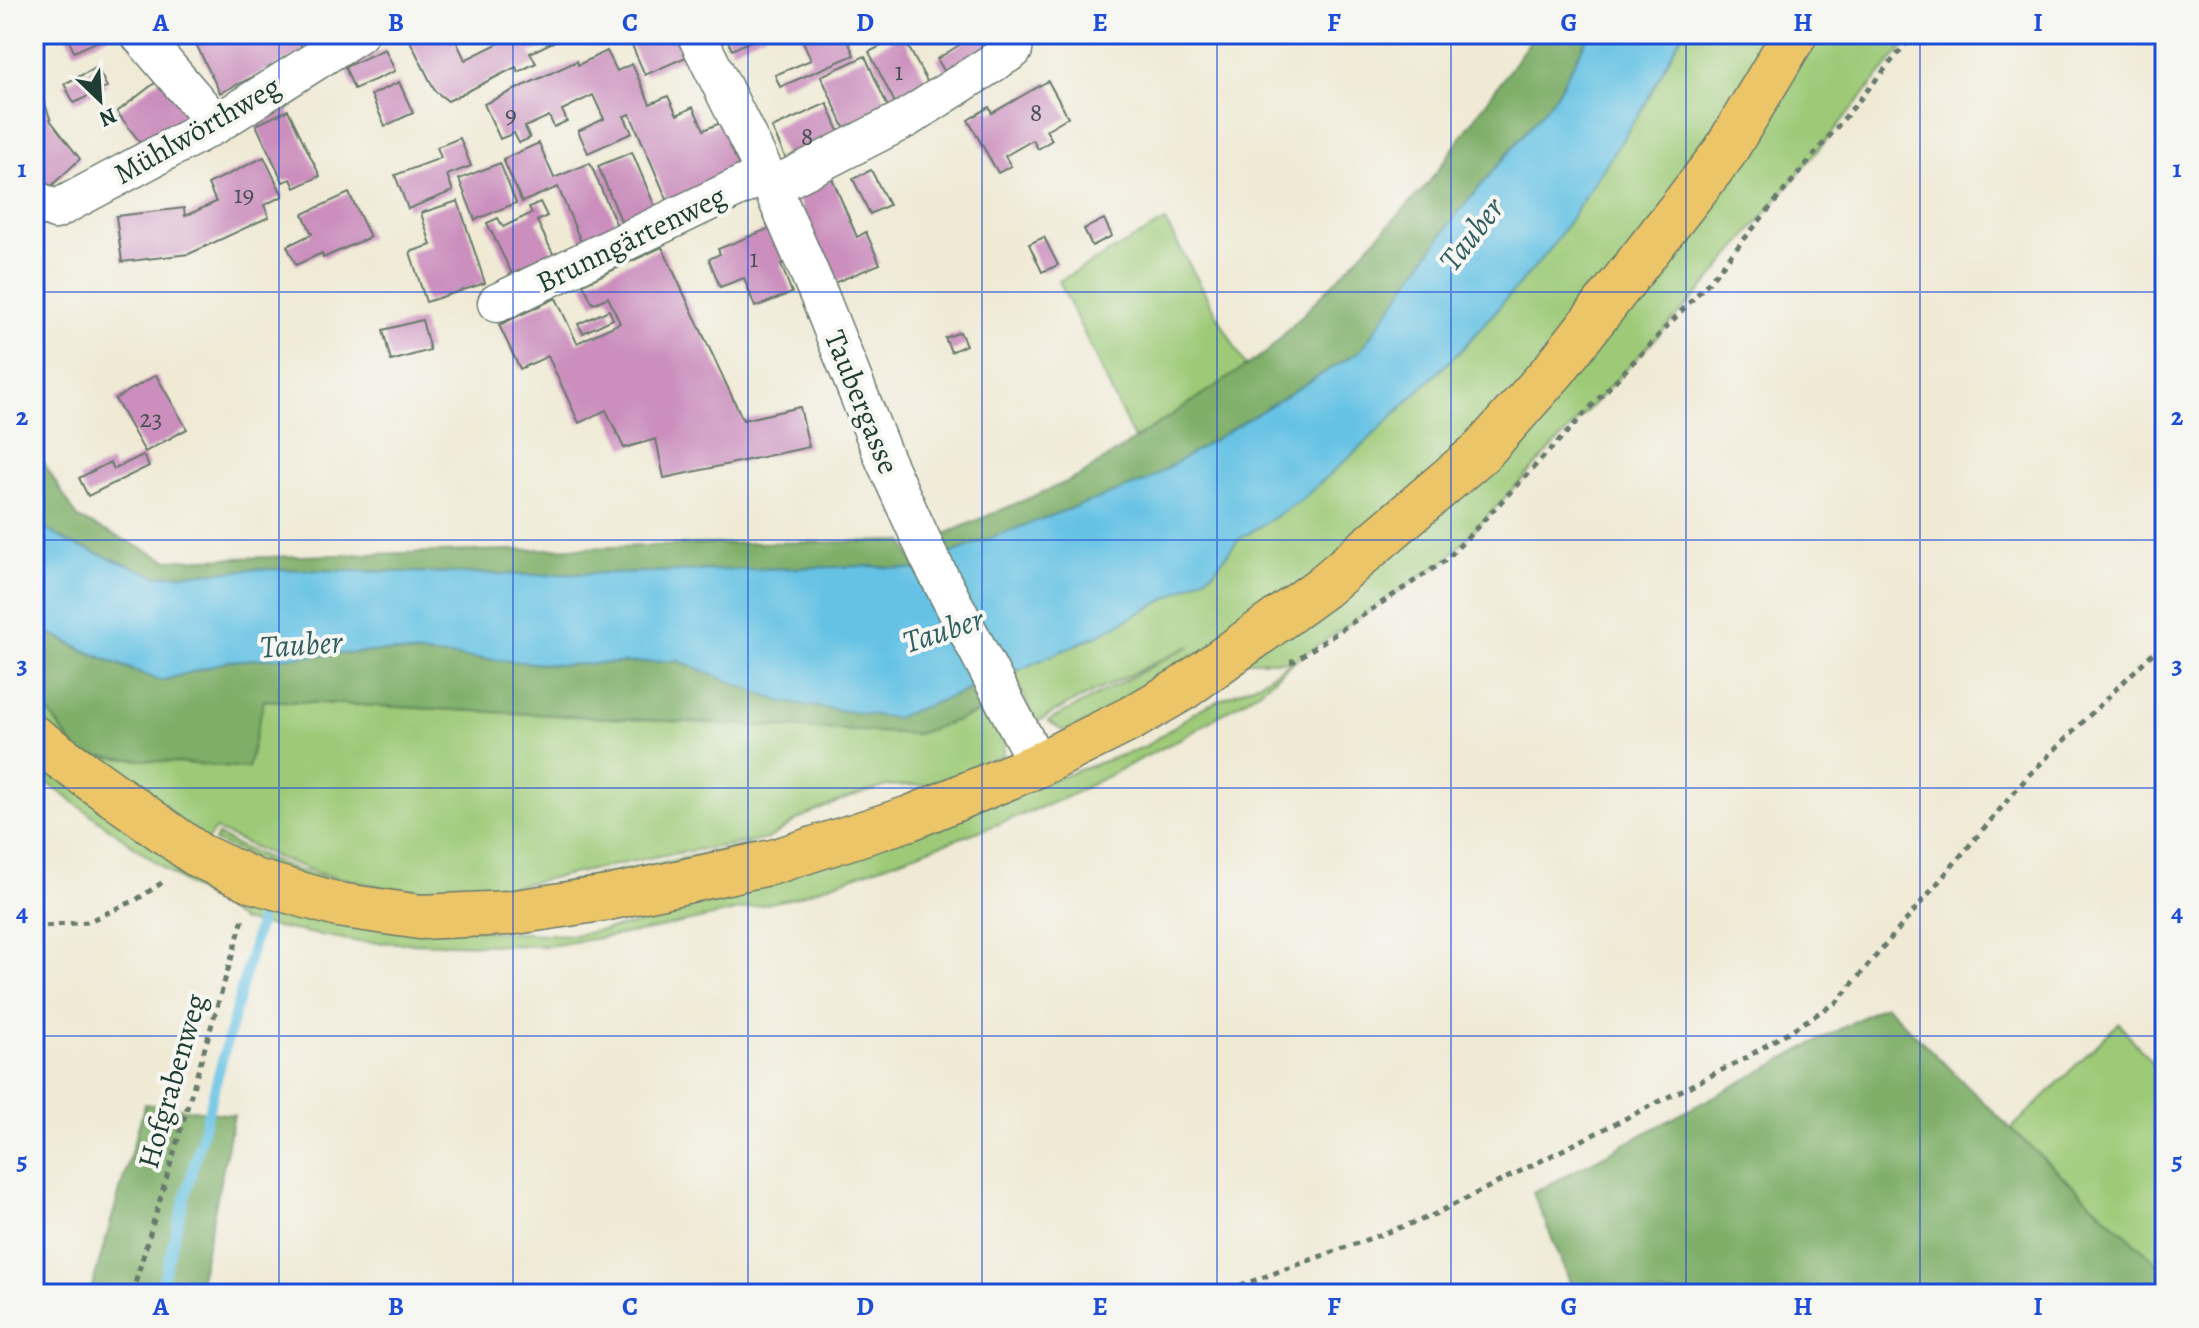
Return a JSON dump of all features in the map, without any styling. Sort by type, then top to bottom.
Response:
[{"type":"main road","points":[[34,738],[198,855],[254,881],[338,905],[420,917],[509,913],[608,898],[773,862],[910,818],[1029,748],[1132,718],[1182,689],[1323,587],[1483,450],[1554,370],[1724,153],[1795,34]]},
{"type":"street","points":[[139,34],[216,124]]},
{"type":"street","name":"Mühlwörthweg","points":[[34,199],[55,210],[216,124],[358,34]]},
{"type":"street","name":"Taubergasse","points":[[696,34],[769,181],[819,295],[884,458],[930,559],[1029,748]]},
{"type":"street","name":"Brunngärtenweg","points":[[497,303],[907,118],[1013,50],[1015,34]]},
{"type":"path","points":[[1217,1294],[1429,1217],[1744,1059],[1837,1002],[2029,775],[2165,641]]},
{"type":"path","points":[[34,927],[87,922],[136,900],[198,855]]},
{"type":"path","name":"Hofgrabenweg","points":[[132,1294],[254,881]]},
{"type":"green space","points":[[1535,34],[1590,34],[1555,97],[1456,215],[1360,351],[1146,481],[947,555],[938,537],[1078,477],[1267,352],[1427,185]]},
{"type":"green space","points":[[1682,34],[1901,34],[1904,46],[1707,284],[1446,560],[1294,661],[1258,692],[1186,736],[1065,798],[793,898],[650,930],[548,946],[360,942],[242,921],[173,875],[34,773],[34,702],[50,714],[80,755],[247,768],[263,700],[917,734],[992,708],[1006,738],[1003,756],[927,785],[887,786],[842,800],[800,818],[768,839],[664,855],[509,887],[444,890],[387,888],[318,873],[215,829],[198,855],[174,875],[495,932],[574,935],[636,924],[705,897],[1144,747],[1200,709],[1260,682],[1292,661],[1222,661],[1065,732],[1048,721],[1190,646],[1037,722],[1012,673],[1098,635],[1213,572],[1238,540],[1301,500],[1366,442],[1463,348],[1552,247],[1644,106]]},
{"type":"green space","points":[[1165,221],[1246,367],[1134,439],[1059,281]]},
{"type":"green space","points":[[34,447],[78,518],[167,560],[903,541],[918,571],[870,566],[538,575],[260,569],[156,576],[70,543],[34,522]]},
{"type":"green space","points":[[34,625],[88,653],[161,681],[229,661],[384,651],[559,665],[679,661],[782,702],[952,697],[980,685],[992,708],[917,734],[264,700],[248,768],[80,755],[50,714],[34,702]]},
{"type":"green space","points":[[217,835],[299,871],[391,891],[431,892],[526,890],[750,847],[532,893],[409,898],[294,876],[214,841]]},
{"type":"green space","points":[[1885,1005],[2011,1129],[2165,1270],[2165,1294],[1575,1294],[1533,1193]]},
{"type":"green space","points":[[2119,1023],[2165,1079],[2165,1270],[2011,1129]]},
{"type":"green space","points":[[145,1104],[234,1115],[197,1294],[90,1294]]},
{"type":"water","name":"Tauber","points":[[1590,34],[1682,34],[1644,106],[1552,247],[1463,348],[1301,500],[1238,540],[1213,572],[1098,635],[1012,673],[895,718],[782,702],[679,661],[559,665],[384,651],[229,661],[161,681],[88,652],[34,625],[34,522],[70,543],[157,576],[260,569],[538,575],[870,566],[918,570],[998,535],[1146,481],[1360,351],[1456,215],[1555,97]]},
{"type":"building","points":[[66,34],[114,34],[74,52]]},
{"type":"building","points":[[210,34],[295,34],[304,52],[220,93],[195,42]]},
{"type":"building","points":[[420,34],[453,34],[465,60],[503,41],[500,34],[551,34],[555,41],[530,53],[536,63],[518,72],[516,67],[448,101],[435,91],[409,39]]},
{"type":"building","points":[[627,34],[684,34],[693,54],[645,75]]},
{"type":"building","points":[[725,34],[766,34],[732,50]]},
{"type":"building","points":[[800,34],[845,34],[854,55],[780,87],[775,75],[811,60]]},
{"type":"building","points":[[977,34],[985,34],[993,45],[947,75],[937,59]]},
{"type":"building","points":[[902,35],[929,85],[895,103],[869,52]]},
{"type":"building","points":[[385,49],[395,71],[354,89],[345,67]]},
{"type":"building","points":[[607,51],[617,71],[632,64],[650,104],[668,96],[677,115],[693,107],[704,130],[720,123],[740,168],[672,211],[630,114],[624,116],[632,133],[588,153],[578,131],[604,119],[593,95],[562,110],[567,121],[554,127],[549,116],[525,127],[530,138],[519,143],[514,133],[500,139],[484,104],[577,61],[578,65]]},
{"type":"building","points":[[865,56],[891,114],[847,134],[821,76]]},
{"type":"building","points":[[97,67],[107,87],[74,103],[64,84]]},
{"type":"building","points":[[34,72],[51,121],[80,159],[45,192],[34,174]]},
{"type":"building","points":[[164,76],[193,114],[146,150],[117,112]]},
{"type":"building","points":[[1048,81],[1068,117],[1046,130],[1052,140],[1038,149],[1033,140],[1005,156],[1011,166],[998,173],[968,120],[989,107],[992,113]]},
{"type":"building","points":[[399,82],[413,113],[385,126],[371,95]]},
{"type":"building","points":[[827,103],[844,143],[790,168],[772,128]]},
{"type":"building","points":[[288,110],[320,176],[295,188],[291,179],[283,182],[256,125]]},
{"type":"building","points":[[460,138],[471,166],[447,175],[453,191],[408,209],[395,175],[441,158],[437,147]]},
{"type":"building","points":[[539,143],[554,178],[590,163],[617,226],[581,242],[558,187],[522,202],[503,159]]},
{"type":"building","points":[[632,152],[656,209],[622,223],[598,166]]},
{"type":"building","points":[[264,157],[283,196],[264,205],[269,217],[189,254],[122,262],[116,216],[184,208],[185,216],[216,202],[208,184]]},
{"type":"building","points":[[500,163],[516,203],[475,220],[459,179]]},
{"type":"building","points":[[871,170],[889,205],[870,214],[853,179]]},
{"type":"building","points":[[832,178],[857,237],[866,232],[880,264],[834,283],[795,193]]},
{"type":"building","points":[[349,193],[370,237],[323,258],[322,253],[296,265],[287,246],[312,234],[303,214]]},
{"type":"building","points":[[458,201],[485,283],[426,302],[410,252],[431,245],[421,213]]},
{"type":"building","points":[[540,202],[547,216],[537,221],[558,264],[517,284],[487,223],[498,218],[503,227],[532,213],[529,207]]},
{"type":"building","points":[[1104,219],[1112,236],[1092,246],[1084,229]]},
{"type":"building","points":[[778,225],[792,259],[781,264],[792,293],[755,307],[744,278],[720,287],[709,259],[720,254],[718,249]]},
{"type":"building","points":[[1044,237],[1058,265],[1042,272],[1029,244]]},
{"type":"building","points":[[662,247],[743,420],[800,407],[809,447],[664,478],[656,439],[624,448],[606,410],[579,423],[548,356],[520,369],[499,325],[556,298],[577,343],[620,323],[608,297],[593,304],[583,284]]},
{"type":"building","points":[[609,310],[613,319],[583,333],[578,324]]},
{"type":"building","points":[[422,320],[430,350],[391,361],[383,330]]},
{"type":"building","points":[[960,332],[966,345],[951,352],[945,338]]},
{"type":"building","points":[[156,375],[187,429],[145,452],[115,399]]},
{"type":"building","points":[[143,455],[149,466],[88,496],[79,478],[110,462],[114,469]]},
{"type":"waterway","points":[[159,1294],[262,912]]}]
